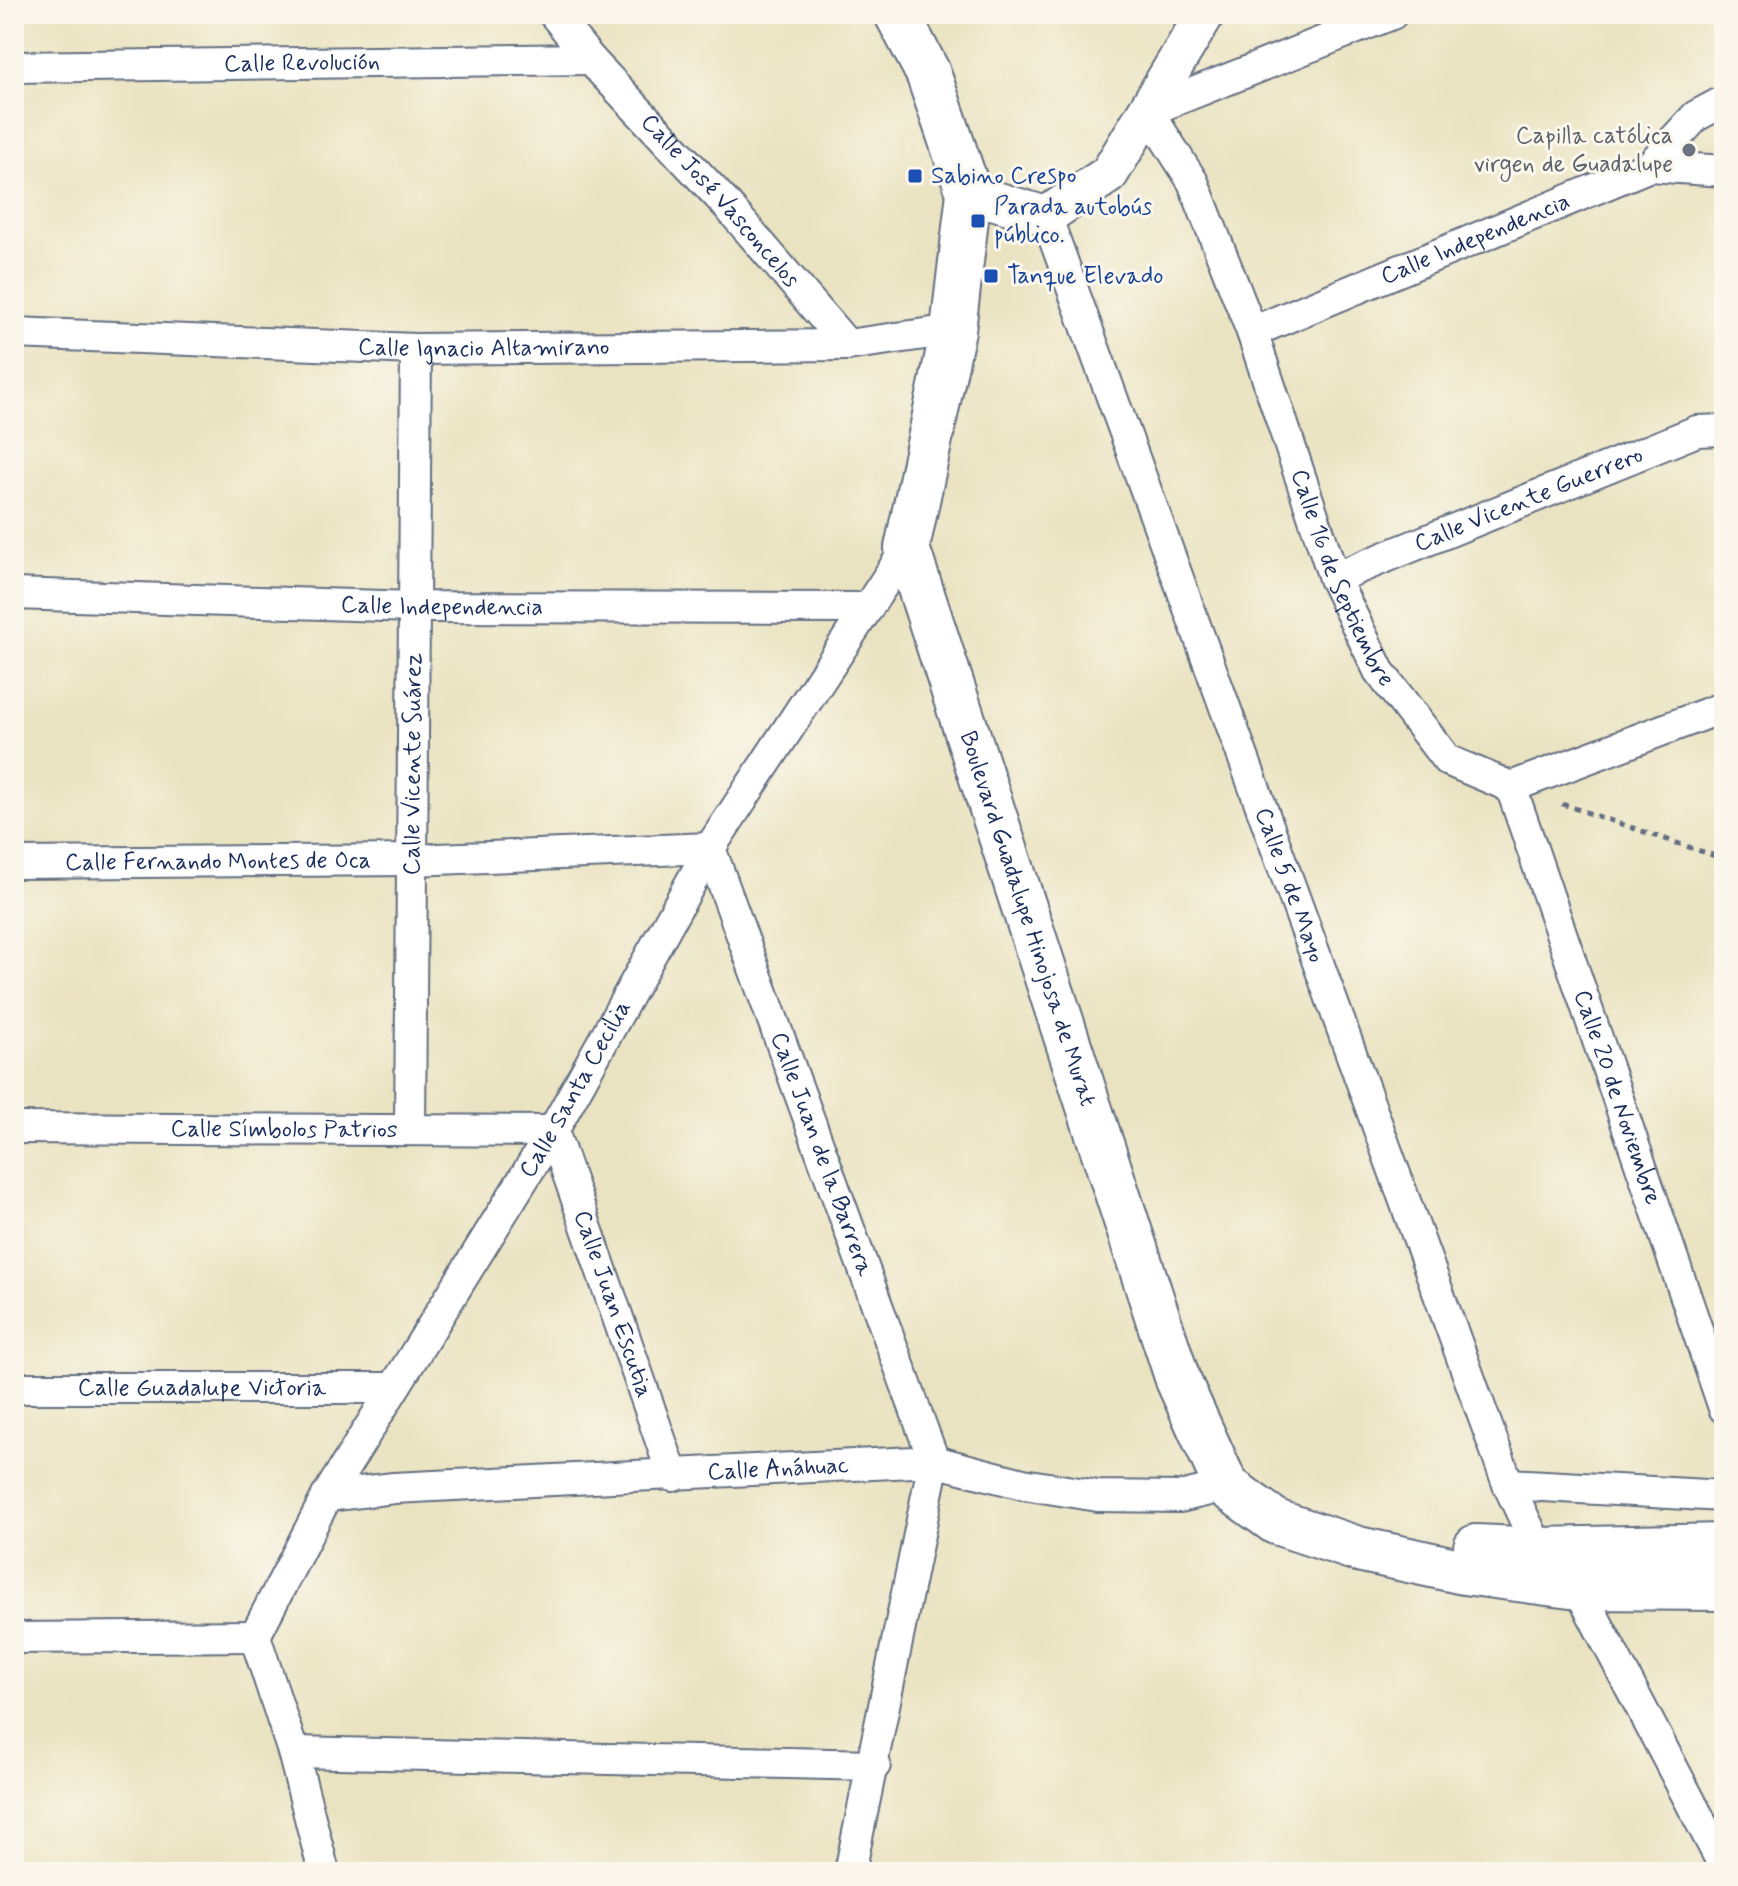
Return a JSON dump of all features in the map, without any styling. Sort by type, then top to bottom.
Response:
[{"type":"main road","points":[[897,14],[928,73],[969,193]]},
{"type":"main road","name":"Boulevard Guadalupe Hinojosa de Murat","points":[[969,193],[953,330],[907,548],[1178,1380],[1226,1486],[1276,1522],[1412,1563],[1578,1587],[1724,1588]]},
{"type":"main road","name":"Boulevard Guadalupe Hinojosa de Murat","points":[[1358,1549],[1441,1546],[1539,1550],[1724,1546]]},
{"type":"street","name":"Calle José Vasconcelos","points":[[554,14],[590,59],[727,205],[847,345]]},
{"type":"street","points":[[875,14],[928,73]]},
{"type":"street","points":[[969,193],[1046,216],[1109,174],[1205,14]]},
{"type":"street","points":[[1148,111],[1392,14]]},
{"type":"street","name":"Calle Revolución","points":[[14,67],[590,59]]},
{"type":"street","name":"Calle Independencia","points":[[1252,332],[1650,166],[1696,116],[1724,101]]},
{"type":"street","name":"Calle 16 de Septiembre","points":[[1148,111],[1193,182],[1252,332],[1334,578],[1379,671],[1447,760],[1511,787]]},
{"type":"street","points":[[1650,166],[1724,171]]},
{"type":"street","name":"Calle 5 de Mayo","points":[[1046,216],[1508,1484],[1539,1550]]},
{"type":"street","name":"Calle Ignacio Altamirano","points":[[14,333],[416,349],[847,345],[953,330]]},
{"type":"street","name":"Calle Vicente Suárez","points":[[410,1130],[416,349]]},
{"type":"street","name":"Calle Vicente Guerrero","points":[[1334,578],[1697,431],[1724,430]]},
{"type":"street","name":"Calle Santa Cecilia","points":[[255,1636],[327,1496],[553,1131],[710,848],[907,548]]},
{"type":"street","name":"Calle Independencia","points":[[14,594],[414,607],[868,608]]},
{"type":"street","points":[[1511,787],[1724,707]]},
{"type":"street","name":"Calle 20 de Noviembre","points":[[1511,787],[1724,1408]]},
{"type":"street","name":"Calle Fernando Montes de Oca","points":[[14,863],[412,860],[710,848]]},
{"type":"street","name":"Calle Juan de la Barrera","points":[[710,848],[934,1461]]},
{"type":"street","name":"Calle Símbolos Patrios","points":[[14,1128],[553,1131]]},
{"type":"street","name":"Calle Juan Escutia","points":[[553,1131],[673,1476]]},
{"type":"street","name":"Calle Guadalupe Victoria","points":[[14,1388],[392,1388]]},
{"type":"street","points":[[850,1872],[875,1765],[934,1461]]},
{"type":"street","name":"Calle Anáhuac","points":[[327,1496],[394,1488],[934,1461],[1023,1484],[1098,1496],[1180,1497],[1226,1486]]},
{"type":"street","points":[[1508,1484],[1724,1496]]},
{"type":"street","points":[[1539,1550],[1578,1587],[1724,1866]]},
{"type":"street","points":[[14,1638],[255,1636],[293,1752],[324,1872]]},
{"type":"street","points":[[293,1752],[875,1765]]},
{"type":"path","points":[[1511,787],[1724,859]]},
{"type":"place","name":"Capilla católica virgen de Guadalupe","points":[[1689,150]]},
{"type":"place","name":"Sabino Crespo","points":[[915,176]]},
{"type":"place","name":"Parada autobús público.","points":[[978,221]]},
{"type":"place","name":"Tanque Elevado","points":[[991,276]]}]
